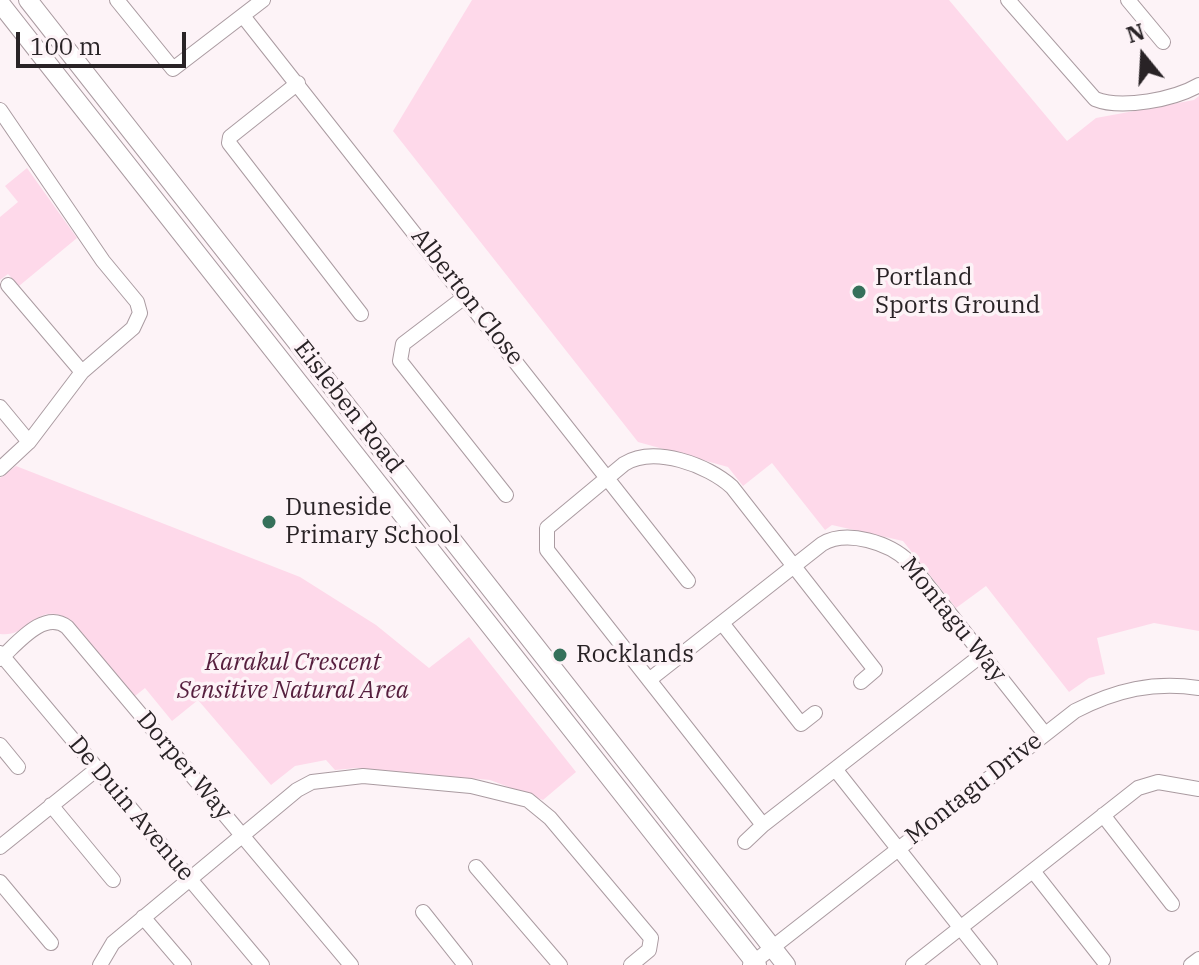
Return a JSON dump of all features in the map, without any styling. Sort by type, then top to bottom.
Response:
[{"type":"main road","name":"Eisleben Road","points":[[28,0],[786,965]]},
{"type":"main road","name":"Eisleben Road","points":[[0,3],[754,964]]},
{"type":"street","points":[[117,0],[173,69],[263,0]]},
{"type":"street","points":[[1008,0],[1095,99],[1105,103],[1126,102],[1176,94],[1199,85]]},
{"type":"street","points":[[1128,0],[1163,42]]},
{"type":"street","name":"Alberton Close","points":[[243,16],[688,581]]},
{"type":"street","points":[[298,83],[230,137],[229,143],[361,314]]},
{"type":"street","points":[[0,110],[103,261],[139,308],[133,328],[82,372],[29,442],[0,469]]},
{"type":"street","points":[[8,285],[82,372]]},
{"type":"street","points":[[466,296],[403,344],[400,361],[506,495]]},
{"type":"street","points":[[0,407],[29,442]]},
{"type":"street","points":[[763,825],[545,544],[550,523],[630,460],[652,455],[711,472],[732,487],[875,670],[861,682]]},
{"type":"street","name":"Montagu Way","points":[[649,680],[822,544],[839,537],[894,550],[909,562],[1045,734]]},
{"type":"street","name":"Dorper Way","points":[[1,656],[45,622],[63,623],[351,965]]},
{"type":"street","points":[[722,623],[801,724],[815,713]]},
{"type":"street","points":[[745,842],[983,654]]},
{"type":"street","name":"De Duin Avenue","points":[[1,656],[262,965]]},
{"type":"street","name":"Montagu Drive","points":[[754,964],[1075,711],[1108,695],[1166,684],[1199,688]]},
{"type":"street","points":[[0,745],[18,767]]},
{"type":"street","points":[[0,847],[97,769]]},
{"type":"street","points":[[835,769],[990,965]]},
{"type":"street","points":[[100,965],[113,943],[297,790],[339,777],[498,790],[536,804],[651,938],[652,945],[631,965]]},
{"type":"street","points":[[913,965],[1138,788],[1151,783],[1199,789]]},
{"type":"street","points":[[51,805],[113,880]]},
{"type":"street","points":[[1103,815],[1172,904]]},
{"type":"street","points":[[476,867],[560,965]]},
{"type":"street","points":[[1033,871],[1103,960]]},
{"type":"street","points":[[0,882],[51,943]]},
{"type":"street","points":[[423,912],[465,965]]},
{"type":"street","points":[[143,917],[184,965]]},
{"type":"street","points":[[1191,965],[1199,959]]},
{"type":"green space","name":"Portland Sports Ground","points":[[472,0],[949,0],[1067,141],[1096,118],[1194,100],[1199,96],[1199,631],[1154,623],[1097,638],[1105,674],[1089,678],[1069,692],[986,586],[956,608],[903,541],[832,525],[825,530],[772,463],[743,486],[728,467],[638,442],[393,131]]},
{"type":"green space","points":[[27,168],[77,238],[19,286],[8,274],[0,280],[0,217],[18,202],[5,186]]},
{"type":"green space","name":"Karakul Crescent Sensitive Natural Area","points":[[16,466],[300,577],[376,625],[429,668],[469,637],[576,772],[543,800],[490,780],[357,768],[335,770],[326,760],[295,766],[271,785],[198,700],[172,721],[145,688],[135,696],[71,620],[49,614],[40,616],[19,631],[0,634],[0,478]]},
{"type":"place","name":"Portland Sports Ground","points":[[859,292]]},
{"type":"place","name":"Duneside Primary School","points":[[269,522]]},
{"type":"place","name":"Rocklands","points":[[560,655]]}]
